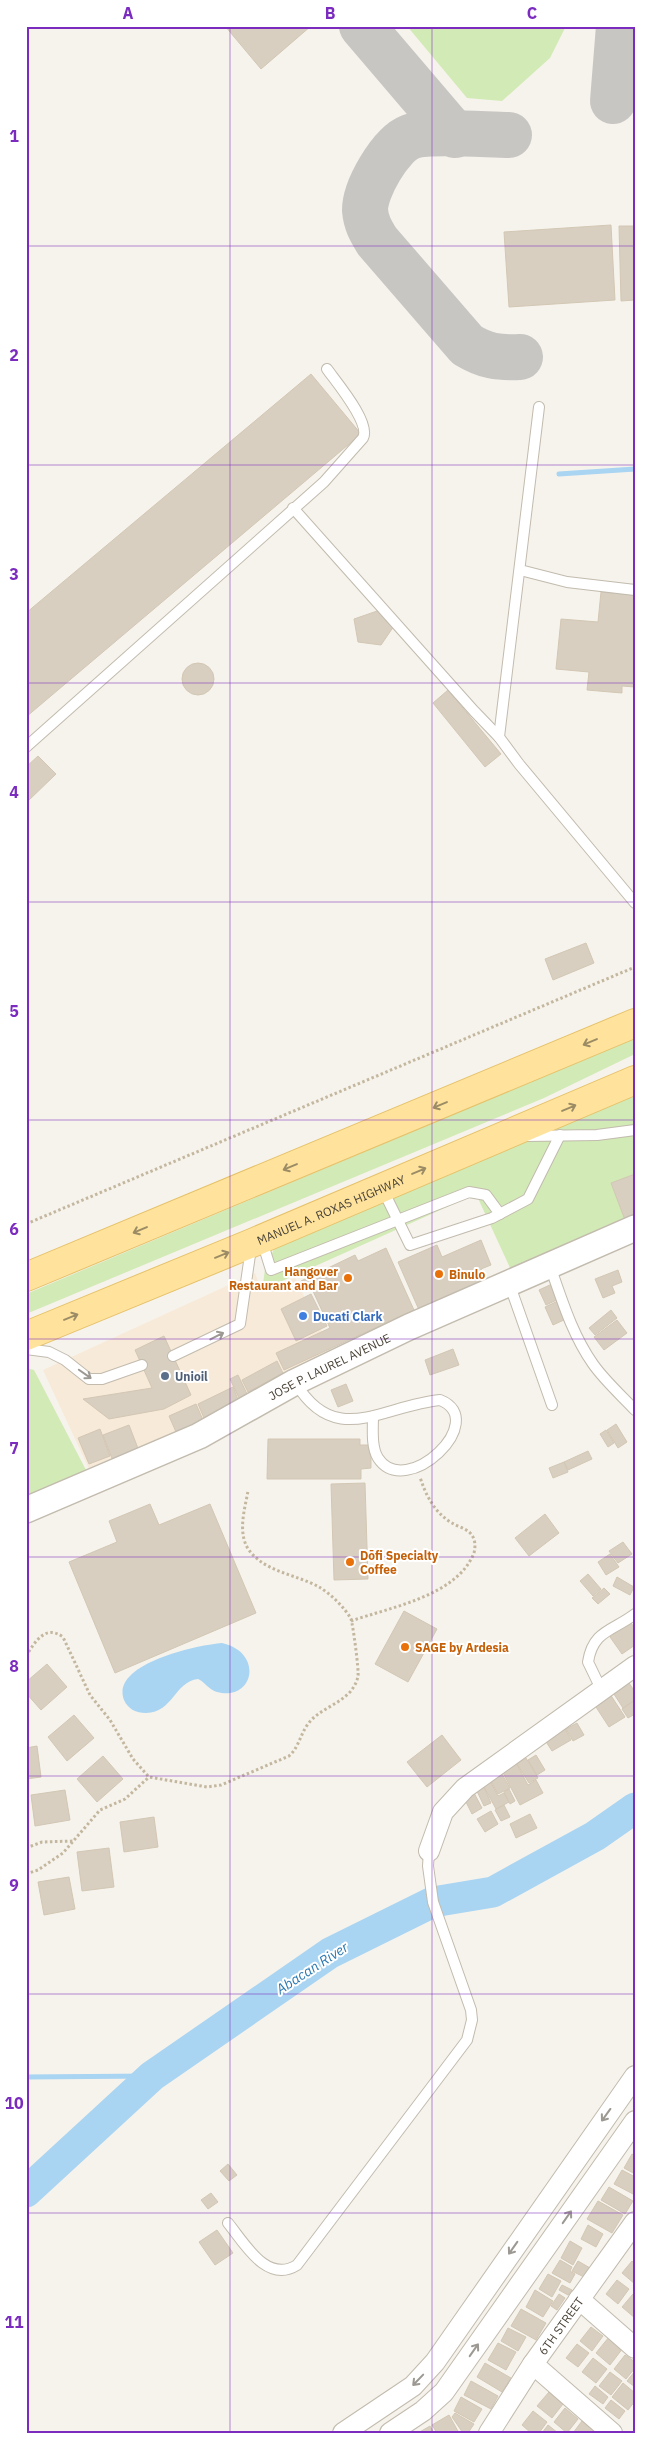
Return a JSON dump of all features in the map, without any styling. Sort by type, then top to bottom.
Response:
[{"type":"main road","points":[[26,1277],[635,1023]]},
{"type":"main road","name":"MANUEL A. ROXAS HIGHWAY","points":[[26,1336],[256,1241],[635,1080]]},
{"type":"street","name":"JOSE P. LAUREL AVENUE","points":[[26,1510],[199,1436],[296,1382],[409,1327],[635,1228]]},
{"type":"street","points":[[429,1851],[436,1828],[452,1800],[484,1774],[635,1666]]},
{"type":"street","points":[[343,2433],[413,2386],[435,2362],[635,2076]]},
{"type":"street","points":[[390,2433],[423,2411],[444,2392],[635,2121]]},
{"type":"street","name":"6TH STREET","points":[[491,2432],[533,2364],[579,2299],[631,2235]]},
{"type":"street","points":[[579,2299],[635,2348]]},
{"type":"street","points":[[533,2364],[612,2433]]},
{"type":"lane","points":[[26,747],[324,482],[365,432],[363,422],[327,369]]},
{"type":"lane","points":[[499,737],[540,407]]},
{"type":"lane","points":[[293,508],[499,737],[635,903]]},
{"type":"lane","points":[[520,570],[567,582],[635,590]]},
{"type":"lane","points":[[501,1137],[598,1135],[635,1130]]},
{"type":"lane","points":[[382,1187],[410,1245],[500,1214],[528,1200],[560,1135]]},
{"type":"lane","points":[[256,1241],[271,1270],[469,1192],[486,1195],[500,1214]]},
{"type":"lane","points":[[173,1356],[240,1324],[256,1241]]},
{"type":"lane","points":[[550,1264],[565,1310],[584,1350],[595,1367],[635,1410]]},
{"type":"lane","points":[[509,1283],[552,1405]]},
{"type":"lane","points":[[26,1349],[49,1352],[65,1360],[89,1379],[102,1379],[142,1365]]},
{"type":"lane","points":[[296,1382],[304,1397],[322,1414],[343,1420],[373,1416],[440,1400],[447,1403],[453,1409],[456,1417],[452,1438],[432,1458],[419,1467],[407,1470],[388,1466],[378,1458],[374,1445],[373,1416]]},
{"type":"lane","points":[[602,1691],[588,1662],[594,1643],[600,1634],[635,1614]]},
{"type":"lane","points":[[228,2223],[256,2257],[269,2268],[277,2272],[288,2271],[297,2265],[467,2040],[472,2026],[471,2010],[433,1902],[428,1866],[429,1851]]},
{"type":"path","points":[[26,1224],[635,967]]},
{"type":"path","points":[[352,1620],[433,1593],[450,1583],[464,1571],[471,1558],[475,1548],[474,1539],[470,1532],[452,1524],[436,1510],[424,1489],[419,1467]]},
{"type":"path","points":[[26,1656],[40,1635],[49,1632],[57,1633],[63,1637],[90,1695],[110,1720],[133,1759],[149,1777],[199,1786],[221,1785],[289,1756],[297,1749],[308,1723],[342,1700],[357,1682],[359,1673],[352,1620],[342,1606],[320,1587],[286,1574],[262,1562],[247,1546],[242,1527],[248,1491]]},
{"type":"path","points":[[26,1874],[50,1863],[75,1841],[100,1810],[125,1799],[149,1777]]},
{"type":"path","points":[[27,1846],[42,1842],[75,1841]]},
{"type":"shaded area","points":[[255,1273],[261,1289],[295,1278],[332,1352],[221,1415],[90,1471],[43,1370]]},
{"type":"green space","points":[[407,26],[566,26],[550,58],[502,101],[467,98]]},
{"type":"green space","points":[[635,1038],[635,1054],[544,1098],[26,1314],[26,1294]]},
{"type":"green space","points":[[635,1095],[635,1219],[511,1270],[476,1194],[273,1285],[263,1284],[265,1269],[274,1249]]},
{"type":"green space","points":[[26,1368],[34,1370],[87,1472],[26,1497]]},
{"type":"water","points":[[222,1643],[236,1648],[244,1656],[249,1666],[246,1684],[239,1690],[229,1693],[217,1692],[198,1679],[184,1685],[163,1708],[146,1713],[133,1710],[124,1700],[123,1687],[130,1676],[142,1667],[176,1652]]},
{"type":"building","points":[[225,26],[311,26],[261,69]]},
{"type":"building","points":[[611,225],[615,300],[509,307],[504,232]]},
{"type":"building","points":[[619,226],[635,226],[635,300],[621,301]]},
{"type":"building","points":[[311,374],[361,434],[26,717],[26,613]]},
{"type":"building","points":[[601,592],[635,595],[635,687],[622,686],[622,693],[587,690],[589,672],[556,669],[561,619],[598,622]]},
{"type":"building","points":[[380,610],[394,626],[381,645],[358,642],[354,619]]},
{"type":"building","points":[[198,663],[204,664],[209,668],[213,673],[213,685],[209,690],[204,694],[198,695],[192,694],[187,690],[183,685],[182,679],[183,673],[187,668],[192,664]]},
{"type":"building","points":[[448,690],[501,754],[485,767],[433,703]]},
{"type":"building","points":[[38,756],[56,774],[28,801],[26,799],[26,767]]},
{"type":"building","points":[[586,943],[594,963],[553,980],[545,959]]},
{"type":"building","points":[[635,1174],[635,1217],[625,1220],[611,1183]]},
{"type":"building","points":[[481,1240],[491,1265],[481,1269],[486,1281],[419,1310],[398,1262],[437,1245],[442,1257]]},
{"type":"building","points":[[386,1248],[414,1310],[284,1370],[276,1353],[330,1328],[312,1289],[305,1291],[301,1281],[355,1255],[358,1261]]},
{"type":"building","points":[[618,1270],[622,1282],[612,1286],[615,1293],[603,1298],[595,1279]]},
{"type":"building","points":[[552,1284],[559,1299],[546,1305],[539,1290]]},
{"type":"building","points":[[311,1294],[327,1326],[296,1341],[281,1309]]},
{"type":"building","points":[[558,1301],[566,1319],[553,1325],[545,1307]]},
{"type":"building","points":[[611,1310],[617,1318],[595,1335],[589,1328]]},
{"type":"building","points":[[617,1320],[627,1333],[604,1350],[594,1337]]},
{"type":"building","name":"Unioil","points":[[164,1336],[191,1395],[164,1409],[109,1419],[83,1399],[152,1388],[135,1350]]},
{"type":"building","points":[[453,1349],[459,1365],[430,1375],[425,1360]]},
{"type":"building","points":[[277,1361],[283,1373],[248,1392],[242,1380]]},
{"type":"building","points":[[238,1375],[248,1396],[240,1400],[230,1379]]},
{"type":"building","points":[[346,1384],[353,1401],[338,1407],[331,1390]]},
{"type":"building","points":[[233,1387],[239,1402],[204,1418],[198,1404]]},
{"type":"building","points":[[196,1404],[203,1420],[176,1432],[169,1416]]},
{"type":"building","points":[[616,1424],[627,1442],[618,1448],[607,1430]]},
{"type":"building","points":[[129,1425],[139,1451],[113,1461],[103,1435]]},
{"type":"building","points":[[100,1429],[110,1456],[89,1464],[78,1438]]},
{"type":"building","points":[[606,1430],[614,1443],[608,1447],[600,1434]]},
{"type":"building","points":[[268,1439],[360,1439],[360,1445],[371,1445],[371,1468],[361,1469],[361,1479],[267,1479]]},
{"type":"building","points":[[588,1451],[592,1459],[568,1470],[564,1462]]},
{"type":"building","points":[[564,1462],[568,1472],[553,1478],[549,1468]]},
{"type":"building","points":[[365,1483],[368,1579],[334,1580],[331,1484]]},
{"type":"building","points":[[150,1504],[159,1525],[210,1504],[256,1613],[115,1673],[69,1562],[117,1542],[109,1521]]},
{"type":"building","points":[[545,1514],[559,1533],[529,1556],[515,1538]]},
{"type":"building","points":[[623,1542],[632,1554],[618,1563],[609,1551]]},
{"type":"building","points":[[610,1554],[619,1567],[606,1575],[598,1562]]},
{"type":"building","points":[[588,1574],[601,1589],[593,1596],[580,1581]]},
{"type":"building","points":[[617,1577],[634,1587],[630,1595],[613,1586]]},
{"type":"building","points":[[604,1588],[610,1594],[598,1604],[592,1598]]},
{"type":"building","points":[[404,1611],[437,1629],[408,1682],[375,1664]]},
{"type":"building","points":[[630,1622],[635,1628],[635,1645],[622,1654],[610,1637]]},
{"type":"building","points":[[47,1664],[67,1687],[41,1710],[26,1693],[26,1682]]},
{"type":"building","points":[[627,1680],[635,1692],[635,1700],[623,1708],[612,1691]]},
{"type":"building","points":[[610,1694],[625,1717],[609,1727],[594,1704]]},
{"type":"building","points":[[635,1700],[635,1714],[628,1718],[622,1709]]},
{"type":"building","points":[[74,1715],[94,1738],[67,1761],[48,1737]]},
{"type":"building","points":[[577,1723],[584,1735],[573,1741],[566,1729]]},
{"type":"building","points":[[563,1725],[571,1740],[552,1751],[543,1737]]},
{"type":"building","points":[[442,1735],[461,1760],[427,1787],[407,1762]]},
{"type":"building","points":[[37,1746],[41,1777],[26,1779],[26,1748]]},
{"type":"building","points":[[536,1755],[545,1770],[537,1775],[528,1760]]},
{"type":"building","points":[[103,1756],[123,1779],[97,1802],[77,1779]]},
{"type":"building","points":[[526,1758],[538,1778],[529,1783],[517,1764]]},
{"type":"building","points":[[514,1759],[528,1785],[536,1780],[543,1793],[520,1805],[500,1767]]},
{"type":"building","points":[[502,1774],[510,1788],[498,1794],[491,1781]]},
{"type":"building","points":[[489,1779],[498,1796],[504,1793],[509,1802],[496,1809],[482,1783]]},
{"type":"building","points":[[482,1783],[491,1803],[484,1806],[475,1787]]},
{"type":"building","points":[[509,1789],[515,1801],[510,1804],[504,1792]]},
{"type":"building","points":[[65,1790],[70,1820],[35,1826],[31,1795]]},
{"type":"building","points":[[473,1791],[482,1808],[472,1814],[463,1796]]},
{"type":"building","points":[[504,1805],[510,1817],[501,1821],[495,1810]]},
{"type":"building","points":[[491,1811],[498,1824],[485,1832],[477,1819]]},
{"type":"building","points":[[530,1814],[537,1828],[516,1838],[510,1824]]},
{"type":"building","points":[[154,1817],[158,1847],[124,1852],[120,1822]]},
{"type":"building","points":[[109,1848],[114,1887],[82,1891],[77,1852]]},
{"type":"building","points":[[69,1877],[75,1909],[44,1915],[38,1882]]},
{"type":"building","points":[[632,2154],[635,2156],[635,2174],[624,2168]]},
{"type":"building","points":[[228,2164],[237,2175],[229,2181],[220,2171]]},
{"type":"building","points":[[622,2170],[635,2177],[635,2195],[614,2184]]},
{"type":"building","points":[[609,2187],[633,2201],[625,2214],[601,2200]]},
{"type":"building","points":[[211,2193],[218,2202],[208,2209],[201,2200]]},
{"type":"building","points":[[598,2201],[623,2215],[612,2233],[587,2219]]},
{"type":"building","points":[[588,2225],[603,2234],[596,2247],[581,2239]]},
{"type":"building","points":[[217,2230],[233,2253],[215,2265],[199,2242]]},
{"type":"building","points":[[570,2241],[582,2248],[573,2265],[561,2258]]},
{"type":"building","points":[[560,2260],[572,2267],[570,2271],[575,2274],[570,2283],[552,2273]]},
{"type":"building","points":[[578,2261],[590,2268],[584,2277],[572,2271]]},
{"type":"building","points":[[632,2261],[635,2264],[635,2284],[622,2273]]},
{"type":"building","points":[[548,2274],[561,2281],[552,2297],[539,2289]]},
{"type":"building","points":[[617,2280],[629,2289],[618,2304],[606,2294]]},
{"type":"building","points":[[562,2285],[572,2290],[568,2295],[559,2290]]},
{"type":"building","points":[[535,2290],[553,2301],[543,2317],[526,2307]]},
{"type":"building","points":[[559,2294],[565,2298],[557,2310],[551,2306]]},
{"type":"building","points":[[633,2294],[635,2296],[635,2318],[622,2307]]},
{"type":"building","points":[[521,2309],[546,2323],[536,2340],[511,2326]]},
{"type":"building","points":[[591,2327],[603,2336],[592,2351],[580,2341]]},
{"type":"building","points":[[508,2328],[526,2337],[518,2351],[501,2341]]},
{"type":"building","points":[[609,2337],[623,2348],[610,2365],[596,2353]]},
{"type":"building","points":[[498,2343],[516,2352],[506,2370],[488,2360]]},
{"type":"building","points":[[577,2344],[589,2353],[578,2367],[566,2358]]},
{"type":"building","points":[[625,2355],[635,2362],[635,2368],[626,2379],[614,2369]]},
{"type":"building","points":[[593,2358],[607,2369],[596,2383],[582,2372]]},
{"type":"building","points":[[485,2363],[511,2378],[502,2392],[477,2377]]},
{"type":"building","points":[[635,2371],[635,2387],[627,2381]]},
{"type":"building","points":[[610,2372],[622,2381],[611,2395],[599,2386]]},
{"type":"building","points":[[471,2381],[498,2396],[491,2409],[464,2395]]},
{"type":"building","points":[[623,2383],[635,2393],[635,2401],[628,2410],[612,2397]]},
{"type":"building","points":[[595,2386],[608,2397],[603,2404],[589,2394]]},
{"type":"building","points":[[549,2392],[563,2404],[552,2418],[537,2406]]},
{"type":"building","points":[[461,2397],[482,2409],[474,2422],[454,2411]]},
{"type":"building","points":[[611,2400],[625,2411],[619,2419],[605,2408]]},
{"type":"building","points":[[565,2408],[578,2419],[567,2433],[554,2422]]},
{"type":"building","points":[[533,2411],[547,2422],[539,2433],[531,2433],[522,2425]]},
{"type":"building","points":[[455,2413],[474,2424],[468,2433],[463,2433],[452,2417]]},
{"type":"building","points":[[449,2415],[459,2433],[437,2433],[432,2425]]},
{"type":"building","points":[[582,2421],[596,2433],[573,2433]]},
{"type":"building","points":[[548,2425],[558,2433],[542,2433]]},
{"type":"building","points":[[430,2426],[434,2433],[418,2433]]},
{"type":"waterway","points":[[559,474],[635,469]]},
{"type":"waterway","name":"Abacan River","points":[[26,2192],[152,2076],[330,1953],[433,1902],[493,1892],[595,1836],[635,1808]]},
{"type":"waterway","points":[[26,2077],[152,2076]]},
{"type":"taxiway","points":[[362,26],[455,135]]},
{"type":"taxiway","points":[[613,101],[619,26]]},
{"type":"taxiway","points":[[509,135],[443,133],[410,137],[395,149],[380,169],[369,191],[365,210],[368,223],[377,241],[467,345],[492,356],[520,357]]},
{"type":"place","name":"Binulo","points":[[439,1274]]},
{"type":"place","name":"Hangover Restaurant and Bar","points":[[348,1278]]},
{"type":"place","name":"Ducati Clark","points":[[303,1316]]},
{"type":"place","name":"Unioil","points":[[165,1376]]},
{"type":"place","name":"Dōfi Specialty Coffee","points":[[350,1562]]},
{"type":"place","name":"SAGE by Ardesia","points":[[405,1647]]}]
